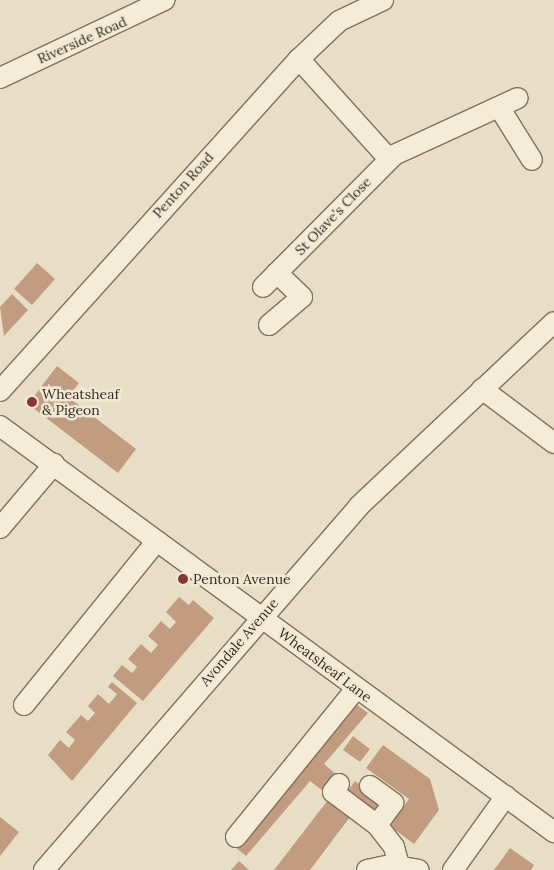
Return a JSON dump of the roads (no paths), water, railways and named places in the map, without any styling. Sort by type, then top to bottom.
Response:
[{"type":"street","name":"Riverside Road","points":[[0,78],[164,0]]},
{"type":"street","name":"Penton Road","points":[[0,391],[299,60],[339,22],[378,1]]},
{"type":"street","points":[[299,60],[389,159]]},
{"type":"street","name":"St Olave's Close","points":[[263,287],[389,159],[518,98]]},
{"type":"street","points":[[499,108],[532,160]]},
{"type":"street","points":[[269,325],[302,298],[277,273]]},
{"type":"street","name":"Avondale Avenue","points":[[44,870],[260,616],[402,461],[554,322]]},
{"type":"street","points":[[482,389],[554,443]]},
{"type":"street","name":"Wheatsheaf Lane","points":[[0,426],[260,616],[356,689],[554,832]]},
{"type":"street","points":[[0,528],[54,464]]},
{"type":"street","points":[[24,705],[157,541]]},
{"type":"street","points":[[236,837],[356,689]]},
{"type":"street","points":[[339,784],[333,792],[378,825],[394,847],[399,866]]},
{"type":"street","points":[[370,786],[393,803],[378,825]]},
{"type":"street","points":[[453,870],[506,796]]},
{"type":"street","points":[[367,870],[399,866],[419,870]]},
{"type":"place","name":"Wheatsheaf & Pigeon","points":[[32,402]]},
{"type":"place","name":"Penton Avenue","points":[[183,579]]}]
